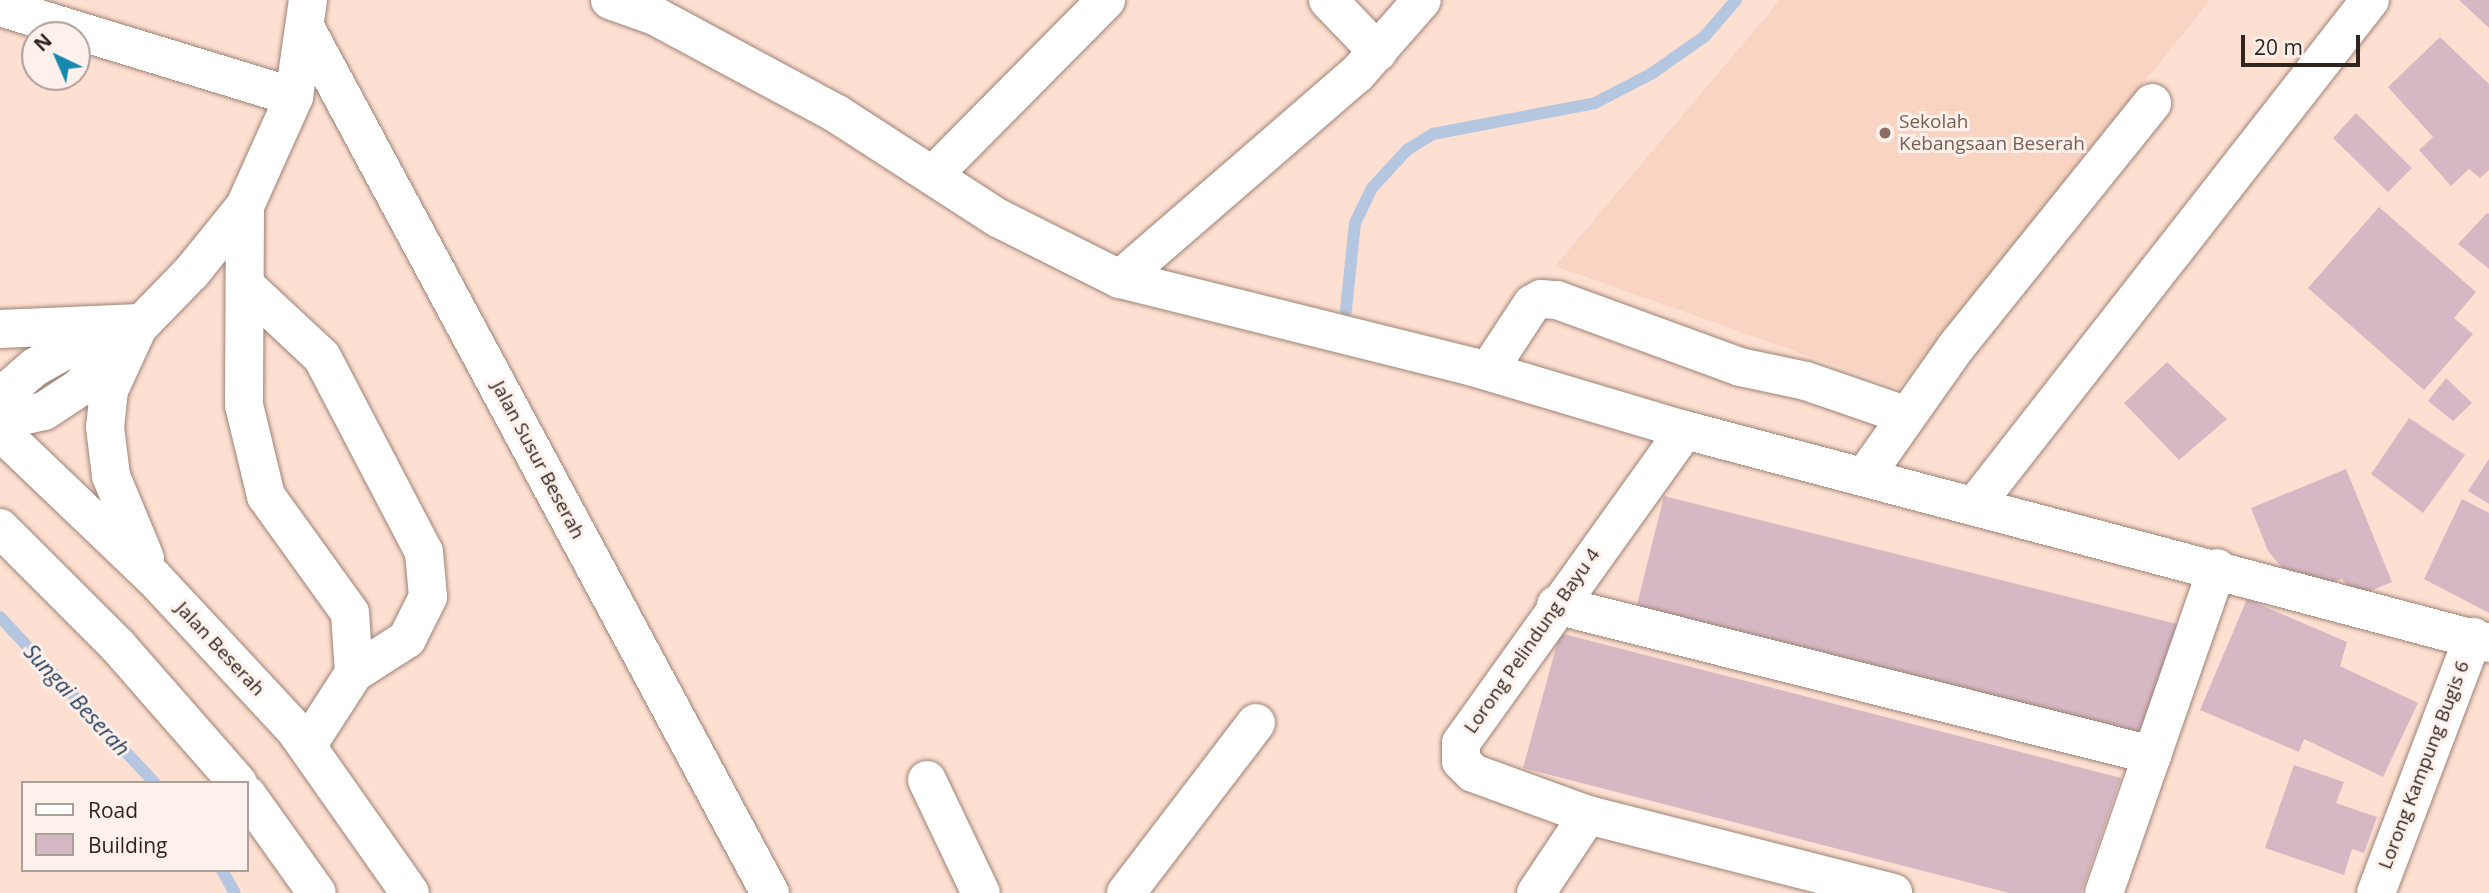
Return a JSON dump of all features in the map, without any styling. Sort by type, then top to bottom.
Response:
[{"type":"main road","points":[[610,0],[663,8],[837,114],[998,218],[1120,279],[1489,371],[1685,430],[2217,568],[2481,640]]},
{"type":"main road","points":[[933,175],[1106,0]]},
{"type":"main road","points":[[1328,0],[1378,52]]},
{"type":"main road","points":[[1120,279],[1378,52],[1422,0]]},
{"type":"main road","points":[[1975,505],[2362,3]]},
{"type":"main road","points":[[0,7],[294,97]]},
{"type":"main road","points":[[0,421],[44,411],[79,388],[191,273],[245,206],[294,97],[307,14]]},
{"type":"main road","name":"Jalan Susur Beserah","points":[[307,14],[770,893]]},
{"type":"main road","points":[[1865,476],[1905,415],[2152,103]]},
{"type":"main road","points":[[245,206],[244,405],[267,496],[350,613],[354,673]]},
{"type":"main road","points":[[244,285],[322,357],[424,552],[428,597],[407,639],[354,673],[307,747]]},
{"type":"main road","points":[[1489,371],[1532,304],[1541,299],[1558,300],[1740,367],[1805,381],[1905,415]]},
{"type":"main road","points":[[0,329],[140,323]]},
{"type":"main road","points":[[0,404],[6,392],[35,367],[75,345],[140,323]]},
{"type":"main road","points":[[140,323],[109,390],[105,427],[111,476],[123,514],[155,578]]},
{"type":"main road","name":"Jalan Beserah","points":[[0,430],[155,578],[307,747],[410,893]]},
{"type":"main road","name":"Lorong Pelindung Bayu 4","points":[[1685,430],[1556,605],[1461,743],[1461,761],[1473,773],[1783,881],[1893,893]]},
{"type":"main road","points":[[0,528],[118,646],[236,781]]},
{"type":"main road","points":[[2104,893],[2217,568]]},
{"type":"main road","points":[[1556,605],[2152,755]]},
{"type":"main road","name":"Lorong Kampung Bugis 6","points":[[2376,893],[2481,640]]},
{"type":"main road","points":[[1126,893],[1256,723]]},
{"type":"main road","points":[[927,780],[981,893]]},
{"type":"main road","points":[[248,795],[317,893]]},
{"type":"main road","points":[[1536,893],[1588,815]]},
{"type":"shaded area","name":"Sekolah Kebangsaan Beserah","points":[[1780,0],[2210,0],[1899,388],[1555,266]]},
{"type":"building","points":[[2459,0],[2489,0],[2489,28]]},
{"type":"building","points":[[2440,37],[2489,84],[2489,170],[2480,178],[2469,169],[2451,186],[2419,150],[2433,137],[2388,87]]},
{"type":"building","points":[[2356,113],[2412,168],[2388,192],[2333,138]]},
{"type":"building","points":[[2379,207],[2476,292],[2454,318],[2473,334],[2424,390],[2308,288]]},
{"type":"building","points":[[2487,213],[2489,214],[2489,269],[2458,244]]},
{"type":"building","points":[[2167,362],[2227,419],[2179,460],[2124,403]]},
{"type":"building","points":[[2446,378],[2472,403],[2453,421],[2428,401]]},
{"type":"building","points":[[2409,418],[2465,455],[2423,513],[2371,474]]},
{"type":"building","points":[[2489,459],[2489,504],[2468,491]]},
{"type":"building","points":[[2346,469],[2392,582],[2356,597],[2342,579],[2317,587],[2294,582],[2268,551],[2251,508]]},
{"type":"building","points":[[1664,496],[2185,626],[2135,751],[1632,625]]},
{"type":"building","points":[[2462,499],[2489,513],[2489,613],[2424,579]]},
{"type":"building","points":[[2247,599],[2347,642],[2340,666],[2418,703],[2383,777],[2304,739],[2299,752],[2200,710]]},
{"type":"building","points":[[1560,633],[2121,778],[2081,893],[2009,893],[1523,768]]},
{"type":"building","points":[[2294,765],[2344,782],[2336,803],[2377,817],[2364,853],[2352,849],[2344,875],[2265,848]]},
{"type":"waterway","points":[[1346,310],[1355,223],[1372,188],[1407,150],[1433,134],[1595,103],[1651,74],[1705,36],[1736,0]]},
{"type":"waterway","name":"Sungai Beserah","points":[[0,617],[153,781]]},
{"type":"waterway","name":"Sungai Beserah","points":[[223,872],[235,893]]},
{"type":"place","name":"Sekolah Kebangsaan Beserah","points":[[1885,133]]}]
